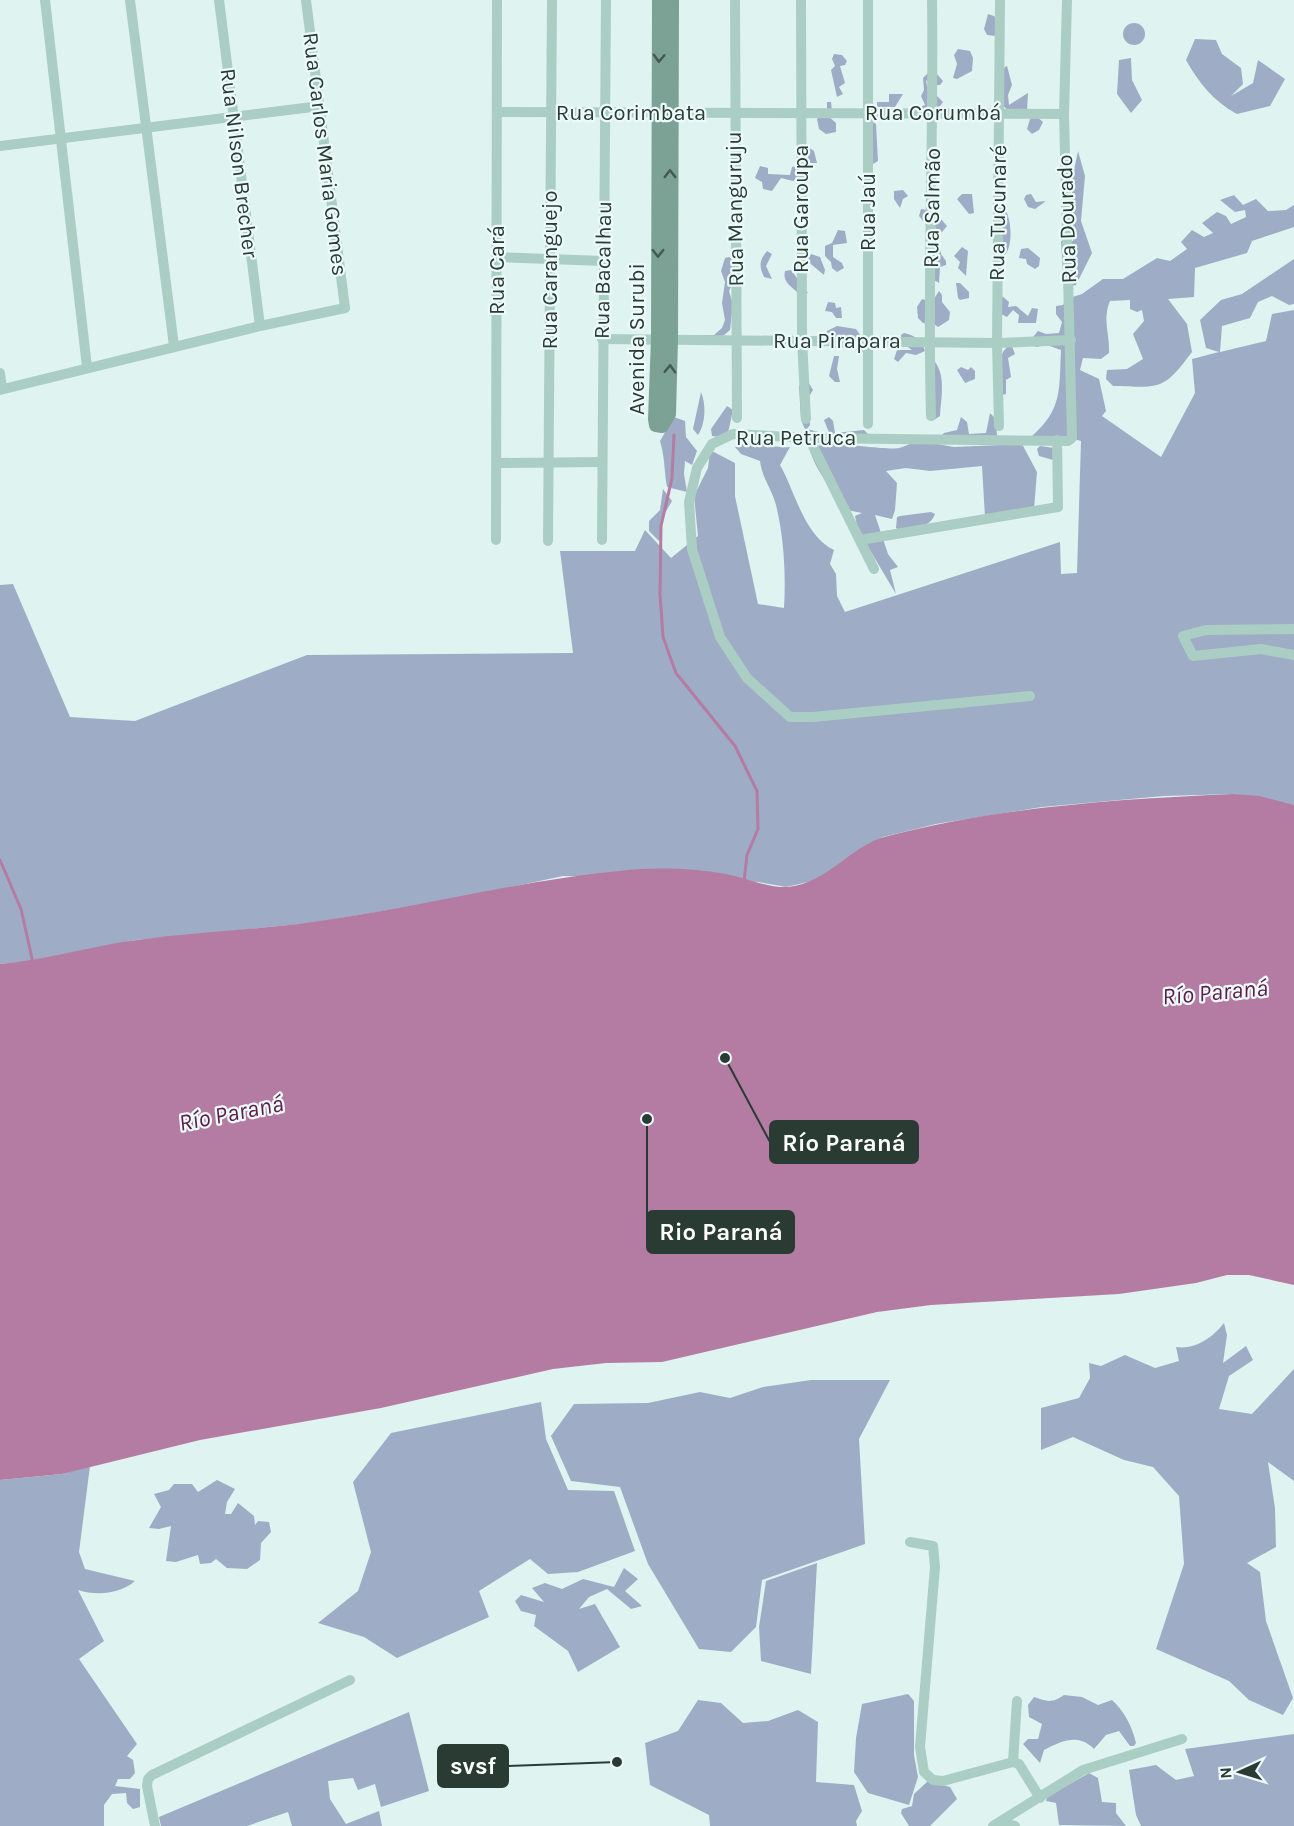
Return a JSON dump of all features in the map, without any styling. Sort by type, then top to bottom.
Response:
[{"type":"street","points":[[45,0],[87,367]]},
{"type":"street","points":[[130,0],[174,346]]},
{"type":"street","name":"Rua Nilson Brecher","points":[[219,0],[260,326]]},
{"type":"street","name":"Rua Carlos Maria Gomes","points":[[260,326],[345,308],[306,0]]},
{"type":"street","name":"Rua Cará","points":[[496,540],[497,0]]},
{"type":"street","name":"Rua Caranguejo","points":[[548,541],[552,0]]},
{"type":"street","name":"Rua Bacalhau","points":[[602,540],[606,0]]},
{"type":"street","name":"Avenida Surubi","points":[[659,0],[664,112],[665,339],[669,414],[662,426],[656,425],[655,419],[665,339]]},
{"type":"street","name":"Avenida Surubi","points":[[664,112],[672,0]]},
{"type":"street","name":"Rua Manguruju","points":[[735,0],[737,418]]},
{"type":"street","name":"Rua Garoupa","points":[[801,0],[802,339],[806,419]]},
{"type":"street","name":"Rua Jaú","points":[[868,0],[868,424]]},
{"type":"street","name":"Rua Salmão","points":[[931,416],[929,341],[934,112],[932,0]]},
{"type":"street","name":"Rua Tucunaré","points":[[999,426],[997,343],[1000,0]]},
{"type":"street","name":"Rua Dourado","points":[[1066,0],[1064,114],[1072,438]]},
{"type":"street","points":[[0,146],[320,106]]},
{"type":"street","name":"Rua Corimbata","points":[[496,112],[801,113]]},
{"type":"street","name":"Rua Corumbá","points":[[801,113],[1064,114]]},
{"type":"street","points":[[497,257],[604,261]]},
{"type":"street","points":[[0,373],[1,389],[260,326]]},
{"type":"street","name":"Rua Pirapara","points":[[602,339],[735,341],[802,339],[997,343],[1071,340]]},
{"type":"street","name":"Rua Petruca","points":[[1030,696],[813,717],[789,717],[747,678],[720,637],[692,549],[688,502],[697,468],[712,444],[733,434],[809,438],[1057,440],[1072,438]]},
{"type":"street","points":[[809,438],[874,569]]},
{"type":"street","points":[[860,540],[1058,507],[1057,440]]},
{"type":"street","points":[[497,463],[602,462]]},
{"type":"street","points":[[1294,629],[1206,630],[1183,636],[1193,656],[1261,649],[1294,655]]},
{"type":"street","points":[[910,1542],[933,1546],[934,1567],[920,1747],[924,1772],[933,1779],[943,1781],[1013,1762],[1019,1764],[1040,1798]]},
{"type":"street","points":[[155,1826],[147,1786],[148,1779],[152,1775],[350,1680]]},
{"type":"street","points":[[1013,1762],[1017,1701]]},
{"type":"street","points":[[997,1824],[1083,1770],[1182,1739]]},
{"type":"street","points":[[997,1824],[1016,1826]]},
{"type":"shaded area","points":[[988,14],[994,16],[999,23],[996,36],[987,35],[984,29]]},
{"type":"shaded area","points":[[1134,23],[1142,26],[1145,34],[1142,42],[1134,45],[1126,42],[1123,34],[1126,26]]},
{"type":"shaded area","points":[[1195,39],[1216,40],[1222,54],[1241,68],[1243,84],[1231,96],[1253,83],[1258,60],[1285,79],[1270,106],[1237,114],[1214,97],[1186,60]]},
{"type":"shaded area","points":[[958,49],[970,51],[973,58],[972,71],[957,79],[953,78],[957,64],[954,55]]},
{"type":"shaded area","points":[[834,54],[842,55],[847,61],[845,65],[840,66],[845,83],[839,87],[843,94],[837,97],[831,70],[835,66],[832,59]]},
{"type":"shaded area","points":[[1131,58],[1132,80],[1142,100],[1131,113],[1117,94],[1119,60]]},
{"type":"shaded area","points":[[1007,66],[1012,85],[1008,95],[1009,105],[1028,93],[1027,111],[1009,111],[1001,104],[1000,70]]},
{"type":"shaded area","points":[[936,73],[943,81],[940,85],[932,85],[926,80],[927,86],[943,102],[934,108],[929,118],[917,108],[925,105],[921,96],[924,90],[923,78],[927,74]]},
{"type":"shaded area","points":[[889,94],[903,94],[895,107],[877,107],[877,102],[889,102]]},
{"type":"shaded area","points":[[827,102],[831,102],[832,112],[826,114],[836,123],[836,132],[826,134],[819,129],[817,119],[827,110]]},
{"type":"shaded area","points":[[1036,116],[1043,122],[1039,130],[1032,134],[1027,129],[1030,119]]},
{"type":"shaded area","points":[[873,122],[876,124],[878,161],[873,164],[868,159]]},
{"type":"shaded area","points":[[808,147],[814,151],[817,163],[803,163],[802,153]]},
{"type":"shaded area","points":[[1078,151],[1085,176],[1081,221],[1092,253],[1076,285],[1064,288],[1061,241],[1073,241],[1072,180]]},
{"type":"shaded area","points":[[760,166],[768,168],[768,174],[790,175],[792,167],[797,166],[798,178],[793,181],[781,178],[772,191],[763,189],[762,182],[755,178]]},
{"type":"shaded area","points":[[903,190],[908,196],[903,199],[900,208],[894,199],[894,191]]},
{"type":"shaded area","points":[[962,194],[972,194],[974,213],[969,214],[957,199]]},
{"type":"shaded area","points":[[1031,194],[1036,202],[1046,201],[1035,209],[1028,207],[1024,199],[1026,195]]},
{"type":"shaded area","points":[[1234,195],[1243,205],[1256,199],[1268,211],[1286,210],[1294,205],[1294,227],[1252,241],[1247,253],[1195,268],[1194,297],[1168,299],[1187,324],[1192,352],[1182,365],[1166,381],[1151,386],[1113,386],[1106,379],[1107,370],[1127,369],[1143,359],[1133,334],[1144,321],[1142,310],[1137,312],[1130,309],[1130,300],[1110,301],[1106,321],[1109,353],[1101,359],[1083,358],[1080,370],[1099,379],[1106,411],[1102,416],[1161,457],[1195,393],[1192,359],[1219,352],[1206,348],[1200,320],[1221,300],[1242,294],[1294,259],[1294,304],[1289,305],[1272,296],[1258,302],[1250,318],[1222,326],[1220,352],[1266,341],[1272,314],[1294,310],[1294,805],[1233,794],[1164,796],[1042,807],[936,824],[883,837],[817,880],[786,887],[758,882],[563,876],[455,899],[312,923],[136,940],[31,961],[0,964],[0,585],[13,584],[70,717],[135,721],[307,655],[573,653],[560,551],[635,551],[645,530],[671,558],[698,536],[694,496],[708,468],[710,450],[735,463],[735,496],[758,604],[784,608],[784,556],[779,518],[760,461],[741,454],[735,447],[744,444],[757,443],[790,447],[780,465],[808,524],[824,543],[834,550],[830,564],[836,574],[837,596],[845,612],[1060,542],[1061,574],[1077,573],[1081,441],[1067,437],[1032,436],[1049,417],[1054,407],[1059,387],[1061,350],[1047,345],[1036,347],[1029,342],[1038,331],[1046,334],[1059,333],[1062,322],[1056,314],[1056,306],[1063,305],[1066,299],[1082,294],[1103,279],[1123,279],[1157,258],[1170,261],[1187,249],[1181,242],[1192,230],[1204,237],[1213,233],[1202,223],[1217,212],[1226,216],[1231,224],[1246,217],[1245,210],[1235,212],[1220,200]]},
{"type":"shaded area","points":[[921,209],[934,211],[947,226],[942,232],[923,221],[919,216]]},
{"type":"shaded area","points":[[1006,211],[1010,235],[1009,248],[1003,257],[1001,217]]},
{"type":"shaded area","points":[[838,230],[845,231],[847,243],[833,245],[833,257],[842,263],[844,268],[837,272],[825,256],[825,246],[832,243]]},
{"type":"shaded area","points":[[936,245],[940,246],[941,254],[946,261],[946,265],[940,267],[939,283],[934,280],[934,266],[939,258],[935,249]]},
{"type":"shaded area","points":[[962,247],[968,251],[966,276],[958,268],[960,262],[954,256]]},
{"type":"shaded area","points":[[1028,248],[1040,258],[1039,266],[1035,269],[1027,264],[1026,259],[1019,258],[1021,249]]},
{"type":"shaded area","points":[[767,251],[772,254],[766,266],[772,279],[764,277],[761,267],[762,258]]},
{"type":"shaded area","points":[[811,254],[820,257],[825,270],[824,275],[806,260]]},
{"type":"shaded area","points":[[725,258],[732,259],[735,278],[729,291],[733,305],[730,330],[717,341],[690,343],[686,341],[689,335],[714,335],[722,328],[725,320],[722,303],[725,282],[721,271]]},
{"type":"shaded area","points":[[791,270],[808,293],[800,295],[787,282],[785,271]]},
{"type":"shaded area","points":[[956,283],[960,283],[969,292],[969,298],[960,300],[958,298]]},
{"type":"shaded area","points":[[939,291],[942,295],[942,302],[950,312],[949,320],[938,327],[934,324],[923,323],[918,318],[917,307],[922,299],[932,302]]},
{"type":"shaded area","points":[[1002,296],[1009,302],[1008,307],[1016,306],[1028,316],[1032,308],[1038,309],[1036,323],[1018,323],[1019,315],[1013,310],[1007,317],[1001,314]]},
{"type":"shaded area","points":[[828,302],[835,303],[836,308],[841,307],[842,318],[836,318],[832,312],[825,311]]},
{"type":"shaded area","points":[[837,326],[856,329],[861,336],[868,329],[863,352],[849,347],[834,348],[825,339],[827,331]]},
{"type":"shaded area","points":[[904,333],[918,339],[925,351],[916,355],[906,353],[898,362],[894,359],[897,350],[912,350],[902,343],[901,335]]},
{"type":"shaded area","points":[[1011,344],[1015,354],[1008,358],[1011,377],[1006,380],[1006,394],[1002,395],[1000,361],[1005,349]]},
{"type":"shaded area","points":[[834,356],[839,356],[837,369],[840,382],[835,382],[829,376]]},
{"type":"shaded area","points":[[935,362],[941,374],[942,388],[940,416],[934,420]]},
{"type":"shaded area","points":[[961,367],[968,370],[971,367],[975,371],[975,379],[965,383],[957,370]]},
{"type":"shaded area","points":[[807,380],[813,390],[808,398],[810,425],[807,429],[830,435],[824,420],[829,417],[833,421],[835,433],[864,430],[870,436],[833,437],[807,434],[801,420],[799,386]]},
{"type":"shaded area","points":[[701,392],[704,413],[703,425],[698,435],[693,429]]},
{"type":"shaded area","points":[[727,406],[733,410],[728,433],[719,437],[712,436],[711,429]]},
{"type":"shaded area","points":[[990,413],[996,419],[997,436],[940,437],[944,433],[957,430],[961,417],[967,422],[969,434],[986,433]]},
{"type":"shaded area","points":[[674,417],[685,421],[686,437],[697,451],[692,465],[685,461],[684,474],[687,492],[667,487],[660,441]]},
{"type":"shaded area","points":[[921,441],[954,447],[1022,444],[1037,472],[1034,509],[985,517],[982,466],[930,471],[906,468],[886,471],[897,483],[895,510],[892,519],[875,515],[888,554],[898,567],[890,570],[896,594],[858,530],[855,516],[862,513],[847,510],[820,472],[809,447],[838,444],[899,448]]},
{"type":"shaded area","points":[[1040,446],[1054,448],[1053,460],[1039,456],[1037,449]]},
{"type":"shaded area","points":[[663,489],[672,501],[661,520],[662,536],[659,541],[649,531],[649,521],[660,510]]},
{"type":"shaded area","points":[[931,512],[935,514],[933,519],[925,525],[899,530],[896,528],[897,517]]},
{"type":"shaded area","points":[[1224,1323],[1227,1335],[1223,1363],[1246,1346],[1253,1360],[1229,1376],[1219,1409],[1252,1414],[1294,1369],[1294,1481],[1268,1462],[1275,1508],[1276,1547],[1247,1563],[1260,1572],[1266,1621],[1293,1698],[1283,1715],[1249,1700],[1229,1681],[1156,1649],[1184,1564],[1179,1496],[1153,1467],[1124,1460],[1073,1437],[1041,1450],[1041,1408],[1079,1398],[1090,1378],[1089,1363],[1101,1366],[1125,1355],[1155,1368],[1179,1361],[1176,1347],[1190,1347],[1203,1342]]},
{"type":"shaded area","points":[[811,1380],[890,1380],[859,1439],[865,1544],[762,1580],[756,1627],[731,1652],[699,1649],[648,1564],[620,1487],[571,1481],[551,1436],[574,1404],[648,1403],[700,1392],[730,1398],[763,1387]]},
{"type":"shaded area","points":[[541,1402],[546,1439],[568,1490],[614,1491],[635,1551],[578,1572],[548,1574],[530,1559],[479,1591],[489,1617],[397,1658],[364,1637],[318,1623],[358,1591],[371,1552],[353,1482],[391,1433]]},
{"type":"shaded area","points":[[90,1466],[79,1552],[85,1569],[135,1581],[122,1589],[108,1593],[78,1590],[104,1641],[79,1659],[137,1744],[127,1756],[133,1760],[135,1773],[130,1779],[118,1779],[115,1786],[140,1789],[140,1807],[133,1809],[127,1803],[126,1793],[112,1794],[104,1805],[104,1826],[0,1826],[0,1480],[62,1474]]},
{"type":"shaded area","points":[[217,1480],[235,1489],[227,1502],[225,1514],[231,1514],[238,1503],[254,1516],[255,1525],[258,1521],[269,1522],[271,1532],[261,1543],[260,1560],[247,1569],[227,1568],[216,1559],[211,1563],[200,1564],[198,1555],[176,1562],[166,1561],[171,1526],[159,1529],[149,1528],[161,1507],[154,1494],[169,1490],[174,1484],[192,1484],[198,1492]]},
{"type":"shaded area","points":[[817,1563],[811,1674],[761,1661],[759,1627],[766,1581]]},
{"type":"shaded area","points":[[624,1568],[638,1579],[625,1591],[642,1606],[631,1609],[607,1589],[589,1597],[579,1609],[595,1604],[620,1647],[578,1672],[568,1651],[534,1626],[536,1615],[521,1611],[515,1601],[521,1595],[544,1602],[532,1588],[545,1583],[562,1589],[583,1579],[614,1587]]},
{"type":"shaded area","points":[[908,1694],[914,1701],[914,1755],[918,1777],[909,1805],[868,1793],[854,1772],[856,1738],[862,1704]]},
{"type":"shaded area","points":[[1064,1695],[1082,1697],[1098,1705],[1112,1700],[1130,1725],[1136,1743],[1134,1746],[1130,1746],[1119,1731],[1106,1735],[1094,1749],[1076,1740],[1057,1744],[1044,1750],[1040,1763],[1023,1744],[1028,1739],[1038,1739],[1042,1724],[1029,1717],[1028,1705],[1034,1697],[1049,1701]]},
{"type":"shaded area","points":[[698,1700],[721,1703],[743,1723],[768,1721],[798,1710],[818,1722],[816,1782],[854,1785],[862,1811],[856,1821],[857,1826],[710,1826],[709,1815],[650,1785],[645,1743],[678,1731]]},
{"type":"shaded area","points":[[409,1712],[429,1791],[381,1807],[375,1784],[358,1790],[353,1778],[328,1781],[330,1799],[346,1824],[379,1811],[382,1826],[292,1826],[288,1812],[247,1826],[161,1826],[159,1817]]},
{"type":"shaded area","points":[[1294,1734],[1294,1826],[1141,1826],[1136,1815],[1129,1770],[1156,1765],[1176,1780],[1194,1776],[1185,1749]]},
{"type":"shaded area","points":[[1089,1773],[1098,1778],[1102,1802],[1116,1803],[1116,1813],[1126,1826],[1059,1825],[1056,1803],[1046,1801],[1047,1797]]},
{"type":"shaded area","points":[[928,1781],[950,1787],[957,1799],[930,1826],[909,1826],[901,1813],[902,1809],[912,1806],[914,1794]]},
{"type":"water","points":[[1233,794],[1259,796],[1294,805],[1294,1285],[1249,1275],[1227,1275],[1196,1283],[1119,1294],[931,1305],[877,1312],[662,1362],[606,1363],[553,1369],[381,1408],[200,1440],[62,1474],[0,1480],[0,964],[137,940],[313,922],[542,881],[619,871],[699,870],[773,886],[788,887],[816,879],[874,841],[931,826],[1059,806]]},
{"type":"waterway","points":[[674,435],[672,478],[661,526],[660,594],[663,637],[676,673],[735,746],[757,791],[758,829],[747,855],[744,881]]},
{"type":"waterway","points":[[0,860],[21,909],[33,963]]},
{"type":"place","name":"Río Paraná","points":[[725,1058]]},
{"type":"place","name":"Rio Paraná","points":[[647,1119]]},
{"type":"place","name":"svsf","points":[[617,1762]]}]
